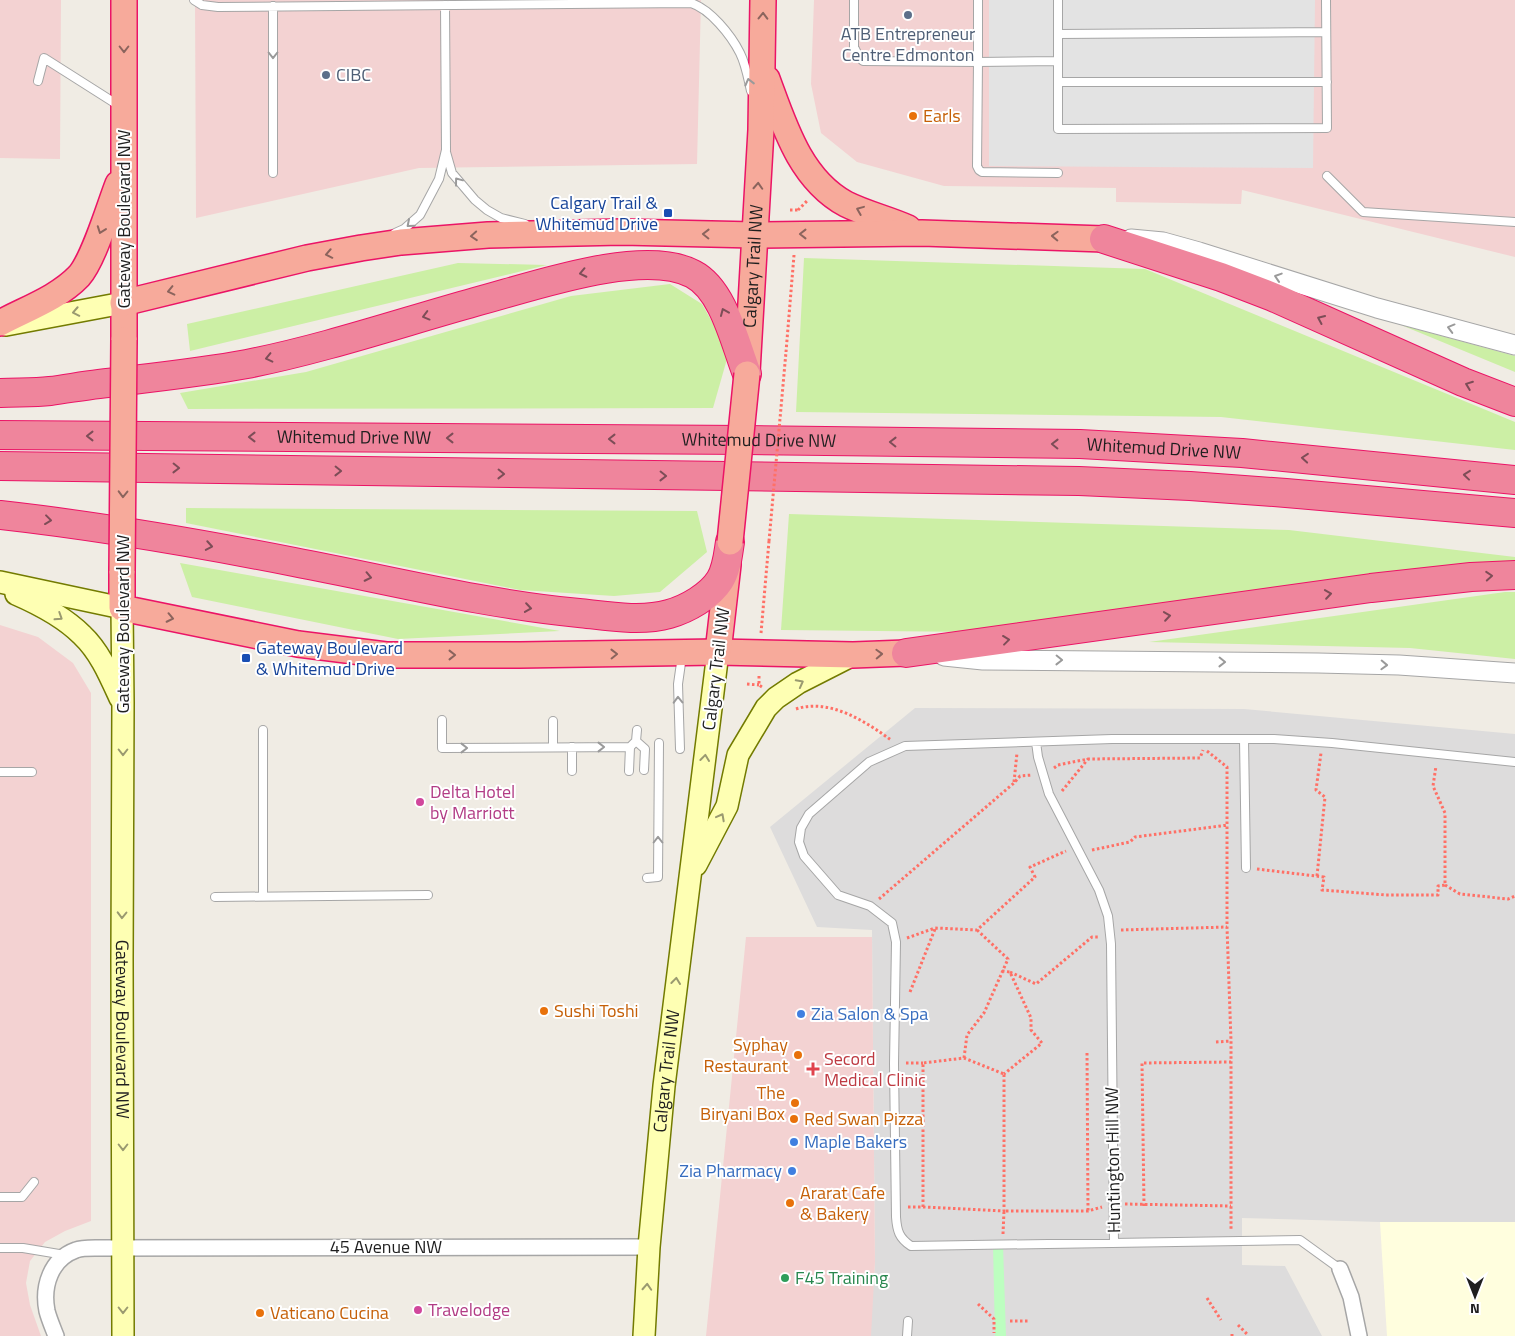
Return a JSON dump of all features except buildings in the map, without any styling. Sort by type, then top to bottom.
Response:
[{"type":"highway","name":"Gateway Boulevard NW","points":[[122,608],[124,0]]},
{"type":"highway","name":"Calgary Trail NW","points":[[718,652],[746,374],[761,130],[764,0]]},
{"type":"highway","points":[[762,67],[786,132],[795,150],[806,167],[823,185],[845,203],[922,233]]},
{"type":"highway","points":[[0,325],[51,296],[79,275],[95,245],[124,168]]},
{"type":"highway","points":[[123,303],[308,258],[361,248],[471,236],[560,233],[755,235],[922,233],[1104,238],[1221,277],[1273,297],[1463,382],[1515,402]]},
{"type":"highway","points":[[0,393],[49,391],[166,377],[248,364],[582,273],[627,266],[648,265],[674,267],[694,274],[705,283],[725,311],[746,374]]},
{"type":"highway","name":"Whitemud Drive NW","points":[[0,435],[1080,444],[1166,448],[1321,460],[1515,480]]},
{"type":"highway","name":"Whitemud Drive NW","points":[[0,466],[1079,481],[1277,492],[1515,513]]},
{"type":"highway","points":[[0,515],[89,526],[167,539],[525,608],[592,615],[636,617],[669,614],[695,603],[720,580],[730,542]]},
{"type":"highway","points":[[122,608],[298,644],[386,655],[683,652],[853,655],[906,653],[1371,588],[1471,577],[1515,575]]},
{"type":"main road","points":[[0,325],[123,303]]},
{"type":"main road","points":[[0,582],[122,608]]},
{"type":"main road","points":[[0,586],[37,604],[81,634],[102,661],[123,704]]},
{"type":"main road","name":"Gateway Boulevard NW","points":[[122,608],[123,1336]]},
{"type":"main road","name":"Calgary Trail NW","points":[[644,1336],[649,1247],[664,1086],[718,652]]},
{"type":"main road","points":[[690,876],[727,806],[738,755],[766,708],[776,698],[798,683],[853,655]]},
{"type":"street","points":[[1104,238],[1138,239],[1172,244],[1377,308],[1515,345]]},
{"type":"street","points":[[906,653],[983,660],[1318,662],[1399,665],[1515,673]]},
{"type":"street","name":"45 Avenue NW","points":[[123,1248],[649,1247]]},
{"type":"street","points":[[56,1336],[47,1312],[45,1298],[49,1274],[55,1265],[65,1255],[77,1249],[123,1248]]},
{"type":"street","points":[[1340,1269],[1351,1298],[1359,1336]]},
{"type":"lane","points":[[194,0],[202,5],[218,7],[684,3],[697,5],[705,10],[736,46],[745,64],[761,130]]},
{"type":"lane","points":[[854,0],[854,47],[863,61],[1058,61]]},
{"type":"lane","points":[[978,0],[977,166],[982,172],[1058,173]]},
{"type":"lane","points":[[1058,0],[1058,129],[1327,128],[1326,0]]},
{"type":"lane","points":[[361,248],[404,229],[420,214],[440,179],[446,150],[445,5]]},
{"type":"lane","points":[[273,6],[273,173]]},
{"type":"lane","points":[[1058,34],[1326,32]]},
{"type":"lane","points":[[38,81],[44,58],[107,96],[124,109]]},
{"type":"lane","points":[[1058,82],[1326,82]]},
{"type":"lane","points":[[446,150],[452,173],[458,182],[486,210],[501,218],[560,233]]},
{"type":"lane","points":[[1327,176],[1363,212],[1515,222]]},
{"type":"lane","points":[[680,749],[678,684],[683,652]]},
{"type":"lane","points":[[442,720],[442,748],[630,747],[636,742],[637,730]]},
{"type":"lane","points":[[553,721],[553,747]]},
{"type":"lane","points":[[263,730],[263,896]]},
{"type":"lane","points":[[1036,742],[1112,739],[1274,739],[1322,742],[1515,762]]},
{"type":"lane","points":[[1244,739],[1246,868]]},
{"type":"lane","points":[[636,742],[645,749],[644,770]]},
{"type":"lane","name":"Huntington Hill NW","points":[[1036,742],[1038,757],[1049,794],[1099,890],[1108,916],[1110,932],[1114,1243],[911,1246],[902,1240],[897,1230],[894,1064],[896,942],[892,923],[870,906],[838,895],[804,856],[799,842],[800,828],[809,814],[869,762],[901,748],[905,746],[1036,742]]},
{"type":"lane","points":[[647,878],[658,877],[659,743]]},
{"type":"lane","points":[[572,747],[572,770]]},
{"type":"lane","points":[[629,770],[630,747]]},
{"type":"lane","points":[[0,772],[32,772]]},
{"type":"lane","points":[[215,897],[428,895]]},
{"type":"lane","points":[[0,1197],[22,1197],[34,1182]]},
{"type":"lane","points":[[1114,1243],[1300,1240],[1340,1269]]},
{"type":"lane","points":[[0,1248],[23,1248],[65,1255]]},
{"type":"lane","points":[[907,1336],[908,1321]]},
{"type":"path","points":[[797,216],[798,210],[812,196]]},
{"type":"path","points":[[790,210],[798,210]]},
{"type":"path","points":[[761,641],[794,250]]},
{"type":"path","points":[[747,684],[759,685]]},
{"type":"path","points":[[790,712],[810,706],[823,707],[840,712],[869,724],[901,748]]},
{"type":"path","points":[[1317,876],[1325,797],[1316,790],[1322,742]]},
{"type":"path","points":[[1014,783],[1017,743]]},
{"type":"path","points":[[870,906],[1020,776],[1043,774],[1058,766],[1088,759],[1200,758],[1203,748],[1227,767],[1227,927],[1232,1041],[1231,1241]]},
{"type":"path","points":[[1437,754],[1432,786],[1445,813],[1445,885]]},
{"type":"path","points":[[1062,791],[1088,759]]},
{"type":"path","points":[[977,930],[1035,877],[1030,867],[1064,851],[1079,852],[1130,842],[1135,837],[1228,825]]},
{"type":"path","points":[[1246,868],[1324,877],[1322,890],[1386,895],[1438,895],[1438,886],[1445,885],[1460,894],[1508,899],[1515,896]]},
{"type":"path","points":[[1002,970],[1036,984],[1092,937],[1102,937],[1110,932],[1227,927]]},
{"type":"path","points":[[910,992],[935,928]]},
{"type":"path","points":[[896,942],[935,928],[977,930],[1008,959],[984,1013],[967,1035],[964,1058]]},
{"type":"path","points":[[1004,1074],[1042,1043],[1031,1030],[1031,1018],[1010,972]]},
{"type":"path","points":[[1216,1042],[1232,1041]]},
{"type":"path","points":[[1087,1053],[1088,1212]]},
{"type":"path","points":[[923,1207],[923,1063],[964,1058],[1004,1074]]},
{"type":"path","points":[[1144,1206],[1142,1063],[1232,1062]]},
{"type":"path","points":[[1003,1245],[1004,1074]]},
{"type":"path","points":[[908,1207],[1004,1212],[1088,1212],[1114,1204],[1231,1206]]},
{"type":"path","points":[[1207,1298],[1221,1320]]},
{"type":"path","points":[[978,1304],[994,1318],[994,1333]]},
{"type":"path","points":[[1010,1321],[1028,1321]]},
{"type":"path","points":[[1238,1325],[1248,1335]]},
{"type":"shaded area","points":[[0,0],[61,0],[60,159],[0,158]]},
{"type":"shaded area","points":[[195,0],[701,0],[697,164],[419,168],[196,218]]},
{"type":"shaded area","points":[[814,0],[1515,0],[1515,257],[1242,190],[1241,204],[1116,202],[1116,188],[944,186],[857,162],[821,133],[811,84]]},
{"type":"shaded area","points":[[989,0],[1315,0],[1313,168],[989,166]]},
{"type":"shaded area","points":[[0,625],[38,637],[73,663],[91,693],[91,1221],[65,1231],[45,1242],[30,1261],[26,1283],[30,1305],[41,1336],[0,1336]]},
{"type":"shaded area","points":[[915,708],[1244,709],[1515,734],[1515,1222],[1380,1222],[1242,1218],[1242,1265],[1285,1266],[1322,1336],[870,1336],[875,1262],[872,930],[817,927],[770,827]]},
{"type":"shaded area","points":[[746,937],[872,937],[875,1262],[871,1336],[706,1336]]},
{"type":"shaded area","points":[[1380,1222],[1515,1222],[1515,1336],[1387,1336]]},
{"type":"green space","points":[[804,258],[1145,269],[1515,422],[1515,450],[1221,417],[796,412]]},
{"type":"green space","points":[[458,263],[547,265],[190,351],[187,324]]},
{"type":"green space","points":[[670,284],[702,304],[729,352],[713,408],[188,409],[180,393],[306,372],[571,296]]},
{"type":"green space","points":[[1401,325],[1515,356],[1515,372]]},
{"type":"green space","points":[[186,508],[697,511],[707,552],[660,592],[614,596],[520,590],[186,523]]},
{"type":"green space","points":[[789,514],[1289,530],[1515,557],[1515,561],[975,632],[781,630]]},
{"type":"green space","points":[[180,563],[560,631],[398,639],[192,597]]},
{"type":"green space","points":[[1515,592],[1515,659],[1410,648],[1149,642]]},
{"type":"green space","points":[[993,1245],[1003,1245],[1006,1336],[995,1336]]},
{"type":"place","name":"ATB Entrepreneur Centre Edmonton","points":[[908,15]]},
{"type":"place","name":"CIBC","points":[[326,75]]},
{"type":"place","name":"Earls","points":[[913,116]]},
{"type":"place","name":"Calgary Trail & Whitemud Drive","points":[[668,213]]},
{"type":"place","name":"Gateway Boulevard & Whitemud Drive","points":[[246,658]]},
{"type":"place","name":"Delta Hotel by Marriott","points":[[420,802]]},
{"type":"place","name":"Sushi Toshi","points":[[544,1011]]},
{"type":"place","name":"Zia Salon & Spa","points":[[801,1014]]},
{"type":"place","name":"Syphay Restaurant","points":[[798,1055]]},
{"type":"place","name":"Secord Medical Clinic","points":[[813,1069]]},
{"type":"place","name":"The Biryani Box","points":[[795,1103]]},
{"type":"place","name":"Red Swan Pizza","points":[[794,1119]]},
{"type":"place","name":"Maple Bakers","points":[[794,1142]]},
{"type":"place","name":"Zia Pharmacy","points":[[792,1171]]},
{"type":"place","name":"Ararat Cafe & Bakery","points":[[790,1203]]},
{"type":"place","name":"F45 Training","points":[[785,1278]]},
{"type":"place","name":"Travelodge","points":[[418,1310]]},
{"type":"place","name":"Vaticano Cucina","points":[[260,1313]]}]
